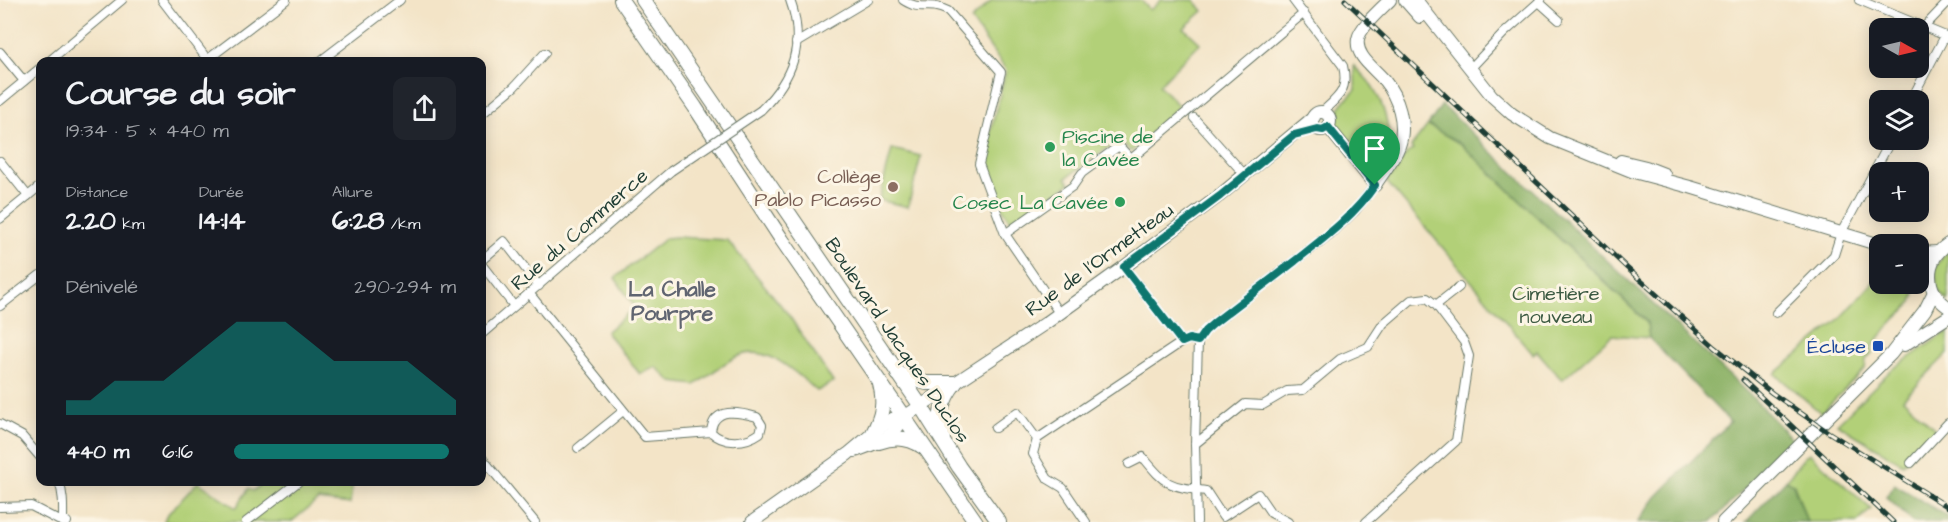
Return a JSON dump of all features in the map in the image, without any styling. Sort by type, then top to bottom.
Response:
[{"type":"main road","name":"Boulevard Jacques Duclos","points":[[621,0],[976,522]]},
{"type":"main road","name":"Boulevard Jacques Duclos","points":[[643,0],[920,405],[959,467],[999,522]]},
{"type":"main road","points":[[1320,121],[1375,185],[1395,156],[1400,144],[1401,125],[1399,111],[1391,91],[1361,55],[1357,40],[1372,18],[1393,0]]},
{"type":"main road","points":[[1405,0],[1470,69]]},
{"type":"main road","points":[[1412,0],[1426,17],[1439,27]]},
{"type":"main road","points":[[1416,0],[1492,96],[1522,121],[1568,147],[1634,172],[1869,242]]},
{"type":"main road","name":"Rue de l'Ormetteau","points":[[752,522],[848,454],[876,437],[892,419],[904,417],[1059,313],[1124,267],[1294,135],[1320,121]]},
{"type":"main road","points":[[1943,248],[1932,262],[1930,275],[1934,292],[1948,307]]},
{"type":"main road","points":[[1723,522],[1891,354],[1925,310],[1934,292]]},
{"type":"main road","points":[[1891,354],[1948,317]]},
{"type":"main road","points":[[898,374],[926,383],[955,383]]},
{"type":"main road","points":[[880,382],[920,405]]},
{"type":"main road","points":[[880,382],[883,408],[876,437],[904,438],[928,449]]},
{"type":"main road","points":[[944,442],[940,426],[940,411],[955,383]]},
{"type":"main road","points":[[904,417],[944,442]]},
{"type":"street","points":[[54,57],[122,0]]},
{"type":"street","points":[[162,0],[204,57]]},
{"type":"street","points":[[210,57],[286,0]]},
{"type":"street","points":[[326,57],[400,0]]},
{"type":"street","name":"Rue du Commerce","points":[[486,330],[671,171],[761,110],[784,84],[793,67],[796,43],[790,0]]},
{"type":"street","points":[[796,43],[868,0]]},
{"type":"street","points":[[903,0],[911,5],[919,6],[928,2],[938,4],[948,11],[1001,72],[979,164],[1005,234],[1059,313]]},
{"type":"street","points":[[1293,0],[1343,66],[1346,78],[1344,88],[1320,121]]},
{"type":"street","points":[[1859,0],[1905,18]]},
{"type":"street","points":[[1470,69],[1537,2],[1559,20]]},
{"type":"street","points":[[1929,22],[1948,2]]},
{"type":"street","points":[[1005,234],[1073,186],[1082,173],[1119,146],[1131,159],[1304,13]]},
{"type":"street","points":[[1917,90],[1947,36],[1929,28]]},
{"type":"street","points":[[0,52],[24,81]]},
{"type":"street","points":[[486,111],[514,87],[545,52]]},
{"type":"street","points":[[0,101],[36,71]]},
{"type":"street","points":[[1194,118],[1245,175]]},
{"type":"street","points":[[1776,313],[1834,255],[1841,233],[1886,150]]},
{"type":"street","points":[[0,161],[28,196]]},
{"type":"street","points":[[1197,522],[1195,444],[1198,341],[1214,323],[1334,231],[1355,211],[1375,185]]},
{"type":"street","points":[[0,219],[36,189]]},
{"type":"street","points":[[486,257],[504,241],[539,286]]},
{"type":"street","points":[[1124,267],[1182,342]]},
{"type":"street","points":[[486,269],[514,306]]},
{"type":"street","points":[[0,306],[36,278]]},
{"type":"street","points":[[1436,305],[1459,288]]},
{"type":"street","points":[[529,293],[645,437],[711,432],[718,439],[750,440],[760,433],[762,426],[757,417],[742,413],[725,413],[717,416],[711,424],[711,432]]},
{"type":"street","points":[[1195,444],[1245,404],[1263,405],[1287,391],[1303,390],[1340,359],[1368,348],[1383,324],[1411,300],[1427,298],[1436,305],[1464,342],[1469,356],[1456,441],[1366,522]]},
{"type":"street","points":[[1086,522],[1063,488],[1048,479],[1033,454],[1037,439],[1182,342],[1189,339],[1198,341]]},
{"type":"street","points":[[578,448],[623,411]]},
{"type":"street","points":[[995,428],[1017,412],[1037,439]]},
{"type":"street","points":[[1911,463],[1948,423]]},
{"type":"street","points":[[0,424],[22,436],[36,453]]},
{"type":"street","points":[[1129,464],[1143,457],[1161,479],[1173,487],[1206,491],[1223,517],[1258,494],[1270,513],[1288,522]]},
{"type":"street","points":[[486,463],[535,522]]},
{"type":"street","points":[[0,507],[31,506],[64,522],[61,486]]},
{"type":"street","points":[[246,522],[293,486]]},
{"type":"green space","points":[[992,0],[1141,0],[1150,10],[1161,0],[1194,0],[1203,11],[1184,28],[1200,43],[1159,85],[1179,106],[1131,152],[1120,139],[1066,178],[1070,183],[1012,223],[1002,208],[984,159],[1006,70],[971,20]]},
{"type":"green space","points":[[1354,66],[1376,92],[1388,128],[1389,141],[1386,152],[1381,161],[1372,168],[1336,127],[1337,115],[1341,106],[1356,90]]},
{"type":"green space","points":[[1442,105],[1754,399],[1794,441],[1711,522],[1638,522],[1656,497],[1730,422],[1649,338],[1647,322],[1461,144],[1428,125]]},
{"type":"green space","name":"Cimetière nouveau","points":[[1428,125],[1461,144],[1647,323],[1649,338],[1612,335],[1562,380],[1537,351],[1533,354],[1386,181],[1407,153],[1413,150],[1411,147]]},
{"type":"green space","points":[[892,149],[921,156],[908,207],[879,200]]},
{"type":"green space","points":[[666,238],[727,240],[788,314],[833,382],[817,391],[779,361],[757,353],[734,358],[695,385],[672,382],[656,367],[640,374],[606,332],[635,307],[615,278]]},
{"type":"green space","points":[[1948,249],[1948,301],[1937,289],[1935,268]]},
{"type":"green space","points":[[1869,287],[1869,294],[1914,294],[1907,308],[1872,347],[1872,353],[1866,359],[1865,369],[1821,413],[1775,374],[1842,317]]},
{"type":"green space","points":[[1948,331],[1948,353],[1903,399],[1936,430],[1903,464],[1837,424],[1891,370]]},
{"type":"green space","points":[[1809,453],[1871,509],[1858,522],[1807,522],[1794,484],[1786,480]]},
{"type":"green space","points":[[1786,480],[1793,484],[1807,522],[1746,522]]},
{"type":"green space","points":[[1894,484],[1948,517],[1948,522],[1913,522],[1886,497]]},
{"type":"green space","points":[[194,486],[204,486],[236,508],[249,488],[253,491],[260,486],[352,486],[350,504],[318,500],[291,522],[164,522],[166,516]]},
{"type":"railway","points":[[1345,0],[1627,268],[1715,347],[1772,393],[1828,432],[1948,507]]},
{"type":"railway","points":[[1743,380],[1893,522]]},
{"type":"place","name":"Piscine de la Cavée","points":[[1050,147]]},
{"type":"place","name":"Collège Pablo Picasso","points":[[893,187]]},
{"type":"place","name":"Cosec La Cavée","points":[[1120,202]]},
{"type":"place","name":"Écluse","points":[[1878,346]]},
{"type":"district","name":"La Challe Pourpre","points":[[672,301]]},
{"type":"route","points":[[1328,127],[1375,185],[1355,211],[1334,231],[1214,323],[1198,341],[1189,339],[1182,342],[1124,267],[1220,196],[1294,135],[1328,127]]}]
